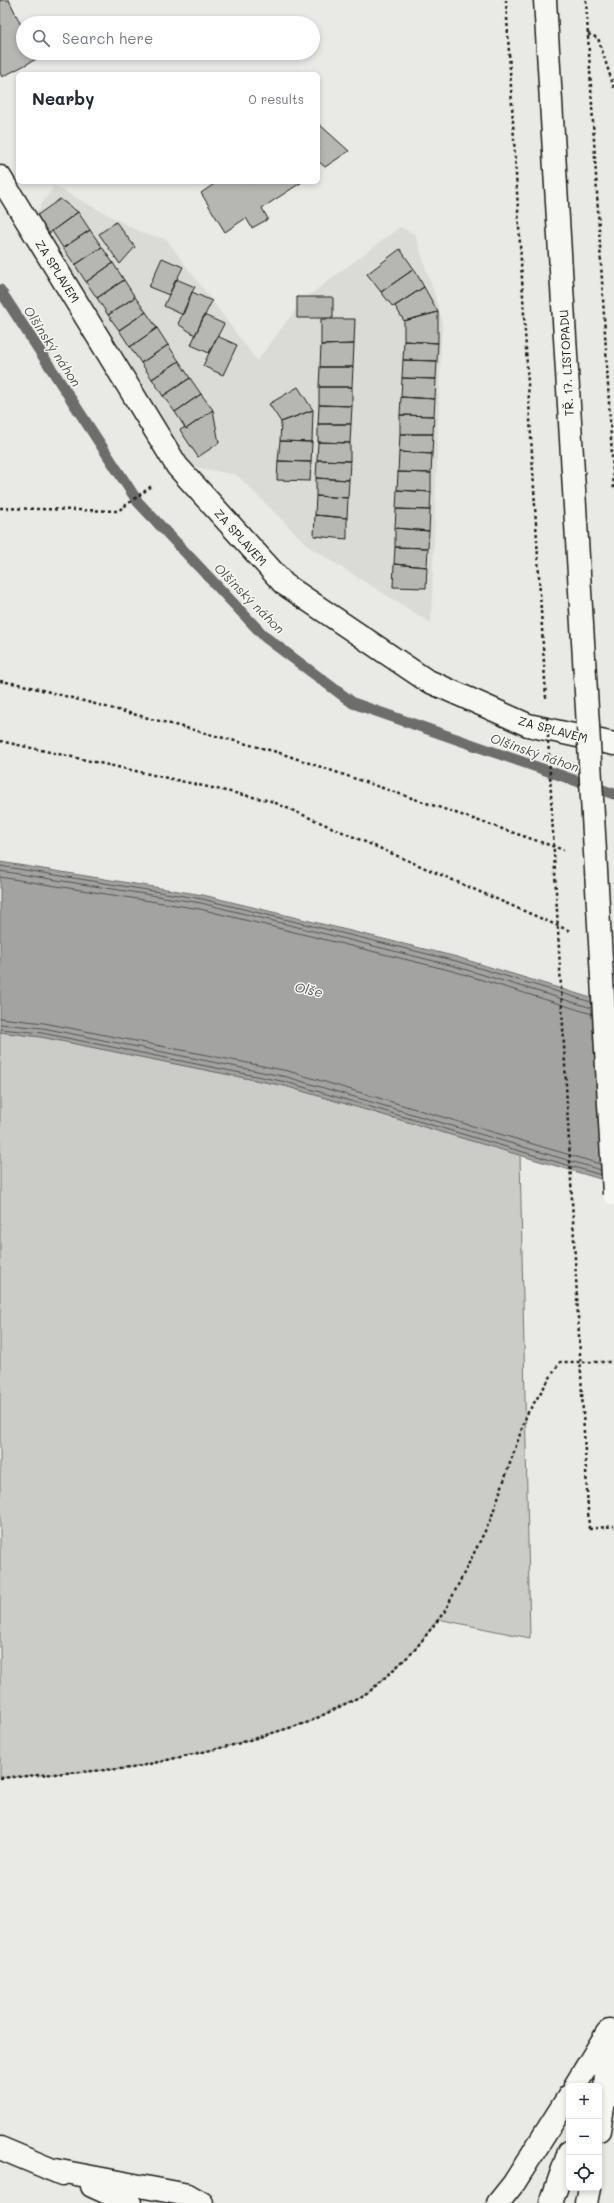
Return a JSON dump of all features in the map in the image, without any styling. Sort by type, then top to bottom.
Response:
[{"type":"main road","name":"TŘ. 17. LISTOPADU","points":[[545,0],[614,1194]]},
{"type":"main road","name":"ZA SPLAVEM","points":[[0,177],[177,466],[284,584],[426,680],[528,725],[614,744]]},
{"type":"main road","points":[[577,2083],[611,2023]]},
{"type":"main road","points":[[591,2083],[611,2023]]},
{"type":"main road","points":[[601,2119],[604,2102],[611,2023]]},
{"type":"main road","points":[[498,2203],[514,2183],[566,2101]]},
{"type":"main road","points":[[0,2148],[130,2203]]},
{"type":"main road","points":[[551,2203],[568,2155]]},
{"type":"main road","points":[[49,2168],[188,2196],[202,2203]]},
{"type":"main road","points":[[586,2203],[588,2191]]},
{"type":"path","points":[[506,0],[546,701]]},
{"type":"path","points":[[586,0],[614,491]]},
{"type":"path","points":[[588,34],[598,38],[614,88]]},
{"type":"path","points":[[0,508],[118,511],[159,480]]},
{"type":"path","points":[[0,681],[23,685],[277,752],[569,852]]},
{"type":"path","points":[[547,709],[589,1529],[614,1526]]},
{"type":"path","points":[[0,741],[271,801],[578,934]]},
{"type":"path","points":[[0,1778],[132,1768],[233,1745],[309,1722],[370,1692],[413,1652],[445,1611],[490,1521],[527,1414],[560,1362],[614,1362]]},
{"type":"shaded area","points":[[54,186],[144,234],[166,239],[257,361],[303,300],[400,227],[415,234],[442,319],[431,623],[309,547],[237,475],[190,466],[31,220]]},
{"type":"shaded area","points":[[0,1032],[41,1037],[285,1086],[520,1155],[530,1638],[438,1619],[413,1652],[369,1692],[309,1722],[233,1745],[132,1768],[0,1778]]},
{"type":"water","name":"Olše","points":[[0,862],[203,895],[457,957],[614,1005],[614,1183],[285,1086],[41,1037],[0,1032]]},
{"type":"building","points":[[0,0],[9,0],[17,16],[16,60],[35,60],[2,77],[0,73]]},
{"type":"building","points":[[320,125],[349,151],[325,167],[320,163]]},
{"type":"building","points":[[214,184],[299,184],[262,208],[268,219],[252,228],[246,218],[225,232],[201,193]]},
{"type":"building","points":[[60,199],[78,212],[48,234],[36,216]]},
{"type":"building","points":[[78,212],[90,230],[63,248],[52,231]]},
{"type":"building","points":[[116,222],[135,247],[120,264],[99,234]]},
{"type":"building","points":[[90,230],[102,247],[75,265],[63,248]]},
{"type":"building","points":[[102,247],[113,263],[86,282],[75,265]]},
{"type":"building","points":[[400,249],[414,269],[381,292],[367,274]]},
{"type":"building","points":[[162,258],[183,267],[169,295],[149,287]]},
{"type":"building","points":[[113,263],[124,280],[97,298],[86,282]]},
{"type":"building","points":[[414,269],[424,287],[393,307],[381,292]]},
{"type":"building","points":[[176,279],[195,287],[183,315],[164,306]]},
{"type":"building","points":[[124,280],[135,297],[108,315],[97,298]]},
{"type":"building","points":[[424,287],[438,312],[404,321],[395,306]]},
{"type":"building","points":[[192,292],[212,301],[195,335],[178,324]]},
{"type":"building","points":[[135,297],[146,312],[119,330],[108,315]]},
{"type":"building","points":[[297,297],[333,297],[333,318],[297,318]]},
{"type":"building","points":[[146,312],[157,328],[130,347],[119,330]]},
{"type":"building","points":[[438,312],[438,343],[404,341],[404,321]]},
{"type":"building","points":[[204,315],[224,324],[209,353],[191,345]]},
{"type":"building","points":[[321,319],[355,319],[354,344],[321,345]]},
{"type":"building","points":[[157,328],[168,345],[141,363],[130,347]]},
{"type":"building","points":[[217,336],[237,345],[223,375],[203,366]]},
{"type":"building","points":[[404,341],[438,343],[437,361],[403,360]]},
{"type":"building","points":[[354,344],[353,367],[320,367],[321,345]]},
{"type":"building","points":[[168,345],[179,361],[152,379],[141,363]]},
{"type":"building","points":[[403,360],[437,361],[436,379],[402,378]]},
{"type":"building","points":[[179,361],[190,378],[163,396],[152,379]]},
{"type":"building","points":[[320,367],[353,367],[352,387],[319,387]]},
{"type":"building","points":[[190,378],[201,394],[175,412],[163,396]]},
{"type":"building","points":[[402,378],[436,379],[435,399],[401,397]]},
{"type":"building","points":[[298,387],[313,410],[281,422],[269,404]]},
{"type":"building","points":[[319,387],[352,387],[352,406],[319,405]]},
{"type":"building","points":[[201,394],[213,410],[186,429],[175,412]]},
{"type":"building","points":[[401,397],[435,399],[434,416],[400,415]]},
{"type":"building","points":[[319,405],[352,406],[351,424],[318,424]]},
{"type":"building","points":[[213,410],[219,443],[198,457],[180,430],[185,427],[186,429]]},
{"type":"building","points":[[313,410],[312,442],[280,441],[281,422]]},
{"type":"building","points":[[400,415],[434,416],[433,434],[400,434]]},
{"type":"building","points":[[318,424],[351,424],[350,443],[318,442]]},
{"type":"building","points":[[400,434],[433,434],[432,454],[399,452]]},
{"type":"building","points":[[280,441],[312,442],[311,462],[278,461]]},
{"type":"building","points":[[318,442],[350,443],[350,461],[317,460]]},
{"type":"building","points":[[399,452],[432,454],[431,473],[398,472]]},
{"type":"building","points":[[317,460],[350,461],[349,480],[316,478]]},
{"type":"building","points":[[278,461],[311,462],[310,481],[277,480]]},
{"type":"building","points":[[398,472],[431,473],[431,492],[397,490]]},
{"type":"building","points":[[316,478],[349,480],[348,498],[316,496]]},
{"type":"building","points":[[397,490],[431,492],[430,510],[396,509]]},
{"type":"building","points":[[316,496],[348,498],[347,518],[315,515]]},
{"type":"building","points":[[396,509],[430,510],[429,531],[395,528]]},
{"type":"building","points":[[315,515],[347,518],[347,539],[314,536]]},
{"type":"building","points":[[395,528],[429,531],[428,548],[395,547]]},
{"type":"building","points":[[395,547],[428,548],[427,567],[394,564]]},
{"type":"building","points":[[394,564],[427,567],[426,588],[393,587]]},
{"type":"waterway","name":"Olšinský náhon","points":[[0,290],[138,502],[265,637],[353,703],[614,794]]}]
